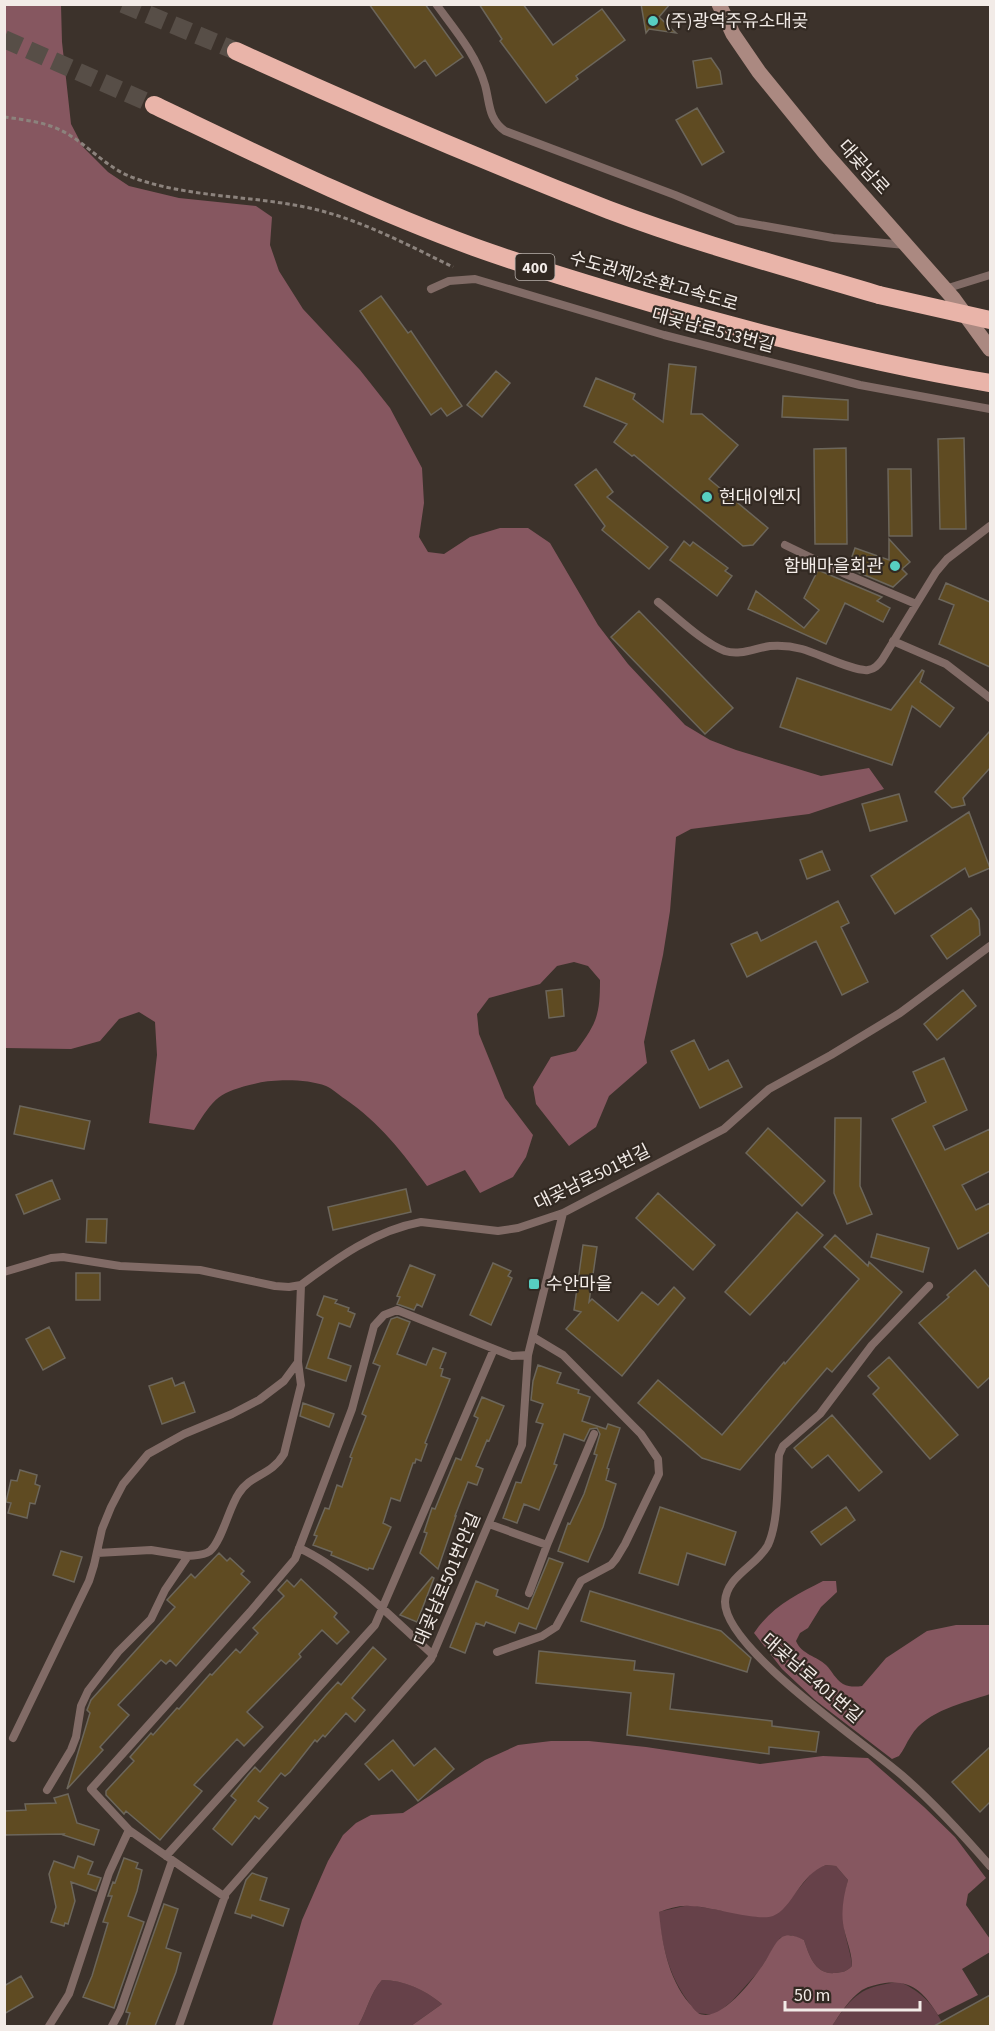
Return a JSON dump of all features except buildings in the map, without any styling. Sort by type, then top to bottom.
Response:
[{"type":"highway","points":[[236,51],[331,95],[611,210],[752,257],[879,295],[990,320]]},
{"type":"highway","name":"수도권제2순환고속도로","points":[[154,105],[333,189],[473,246],[591,285],[719,322],[934,374],[990,383]]},
{"type":"street","name":"대곶남로","points":[[719,4],[733,34],[759,72],[825,153],[945,289],[990,349]]},
{"type":"lane","points":[[436,4],[465,42],[485,85],[492,118],[496,125],[505,131],[666,191],[737,221],[811,234],[908,245]]},
{"type":"lane","points":[[945,289],[990,275]]},
{"type":"lane","name":"대곶남로513번길","points":[[431,289],[449,281],[475,279],[654,332],[837,379],[990,409]]},
{"type":"lane","points":[[658,602],[716,648],[729,652],[742,652],[785,645],[861,670],[868,670],[877,667],[936,572],[947,559],[990,526]]},
{"type":"lane","points":[[785,545],[916,604]]},
{"type":"lane","points":[[893,641],[946,664],[990,698]]},
{"type":"lane","name":"대곶남로501번길","points":[[301,1285],[362,1244],[409,1224],[421,1222],[498,1231],[518,1228],[563,1213],[724,1129],[769,1089],[900,1013],[990,946]]},
{"type":"lane","name":"대곶남로501번안길","points":[[179,2026],[226,1893],[433,1655],[522,1445],[528,1355],[563,1213]]},
{"type":"lane","points":[[4,1272],[51,1258],[63,1257],[120,1266],[200,1270],[275,1286],[301,1285],[298,1362],[301,1384],[284,1454],[273,1468],[251,1480],[240,1491],[211,1550],[201,1555],[188,1556],[151,1550],[97,1552]]},
{"type":"lane","name":"대곶남로401번길","points":[[929,1286],[872,1345],[820,1414],[783,1446],[779,1455],[774,1530],[767,1547],[727,1590],[726,1612],[742,1638],[776,1673],[813,1706],[904,1777],[947,1817],[990,1866]]},
{"type":"lane","points":[[225,1897],[129,1830],[91,1789],[295,1559],[352,1409],[374,1326],[384,1315],[397,1310],[512,1356],[528,1355]]},
{"type":"lane","points":[[497,1652],[542,1636],[556,1627],[581,1581],[611,1565],[616,1559],[659,1474],[658,1459],[641,1434],[563,1355],[533,1337]]},
{"type":"lane","points":[[112,2026],[120,2011],[169,1858],[375,1625],[494,1349]]},
{"type":"lane","points":[[12,1738],[88,1581],[102,1529],[115,1499],[134,1469],[148,1454],[184,1434],[259,1400],[284,1381],[298,1362]]},
{"type":"lane","points":[[529,1593],[594,1434]]},
{"type":"lane","points":[[489,1524],[547,1545]]},
{"type":"lane","points":[[299,1548],[319,1557],[382,1608],[433,1655]]},
{"type":"lane","points":[[47,1790],[71,1750],[76,1737],[81,1706],[88,1691],[118,1652],[151,1619],[165,1590],[188,1556]]},
{"type":"lane","points":[[49,2026],[69,1994],[109,1873],[129,1830]]},
{"type":"path","points":[[4,117],[49,124],[74,138],[118,171],[133,178],[197,192],[318,210],[386,236],[475,279]]},
{"type":"shaded area","points":[[5,4],[61,5],[62,42],[71,124],[83,147],[108,172],[129,186],[179,198],[256,206],[272,217],[270,245],[279,271],[303,309],[360,370],[390,408],[422,468],[424,503],[419,537],[428,552],[444,554],[470,537],[500,528],[528,528],[550,543],[598,625],[628,664],[685,725],[710,740],[736,750],[821,776],[869,768],[884,789],[809,814],[691,829],[676,837],[670,911],[644,1042],[647,1063],[609,1096],[596,1127],[569,1146],[536,1104],[533,1087],[551,1057],[576,1051],[589,1033],[598,1010],[600,980],[588,966],[574,962],[557,966],[540,984],[489,998],[477,1014],[479,1034],[505,1098],[533,1135],[526,1157],[513,1177],[480,1193],[465,1170],[427,1186],[380,1128],[334,1090],[319,1084],[292,1080],[274,1081],[234,1089],[213,1103],[194,1130],[149,1123],[157,1055],[155,1022],[139,1012],[119,1019],[100,1041],[71,1049],[5,1048]]},
{"type":"shaded area","points":[[823,1581],[836,1581],[837,1592],[821,1607],[808,1628],[800,1633],[796,1641],[802,1649],[826,1665],[843,1684],[852,1687],[862,1686],[886,1658],[927,1631],[956,1625],[990,1625],[990,1694],[958,1704],[926,1720],[911,1736],[899,1756],[892,1759],[815,1700],[782,1669],[754,1633],[776,1609]]},
{"type":"shaded area","points":[[551,1741],[589,1741],[760,1764],[823,1756],[868,1758],[955,1837],[986,1878],[968,1894],[966,1905],[990,1939],[990,1952],[962,1969],[978,1995],[938,2015],[928,2000],[910,1986],[895,1983],[879,1984],[857,1994],[832,2026],[411,2026],[442,2004],[429,1994],[414,1987],[382,1980],[374,1991],[358,2026],[272,2026],[302,1920],[328,1861],[343,1835],[356,1823],[371,1815],[403,1813],[485,1760],[518,1745]],"holes":[[[826,1865],[836,1866],[848,1880],[842,1913],[852,1966],[846,1971],[835,1973],[822,1971],[814,1963],[804,1940],[788,1935],[777,1942],[759,1970],[735,1999],[716,2012],[706,2015],[698,2013],[682,1993],[671,1971],[664,1948],[659,1912],[686,1906],[757,1917],[773,1916],[786,1906],[817,1869]]]},
{"type":"shaded area","points":[[826,1865],[836,1866],[848,1880],[844,1920],[852,1966],[846,1971],[835,1973],[822,1971],[814,1963],[804,1940],[790,1935],[780,1938],[759,1971],[732,2001],[715,2015],[697,2013],[680,1989],[669,1966],[658,1912],[689,1905],[760,1917],[782,1909],[815,1869]]},
{"type":"shaded area","points":[[382,1980],[414,1987],[429,1994],[442,2004],[411,2026],[358,2026],[374,1991]]},
{"type":"shaded area","points":[[900,1982],[926,1999],[944,2026],[832,2026],[859,1994],[876,1986]]},
{"type":"tunnel","points":[[123,4],[236,51]]},
{"type":"tunnel","points":[[4,39],[154,105]]},
{"type":"place","name":"(주)광역주유소대곶","points":[[653,21]]},
{"type":"place","name":"현대이엔지","points":[[707,497]]},
{"type":"place","name":"함배마을회관","points":[[895,566]]},
{"type":"place","name":"수안마을","points":[[534,1284]]}]
